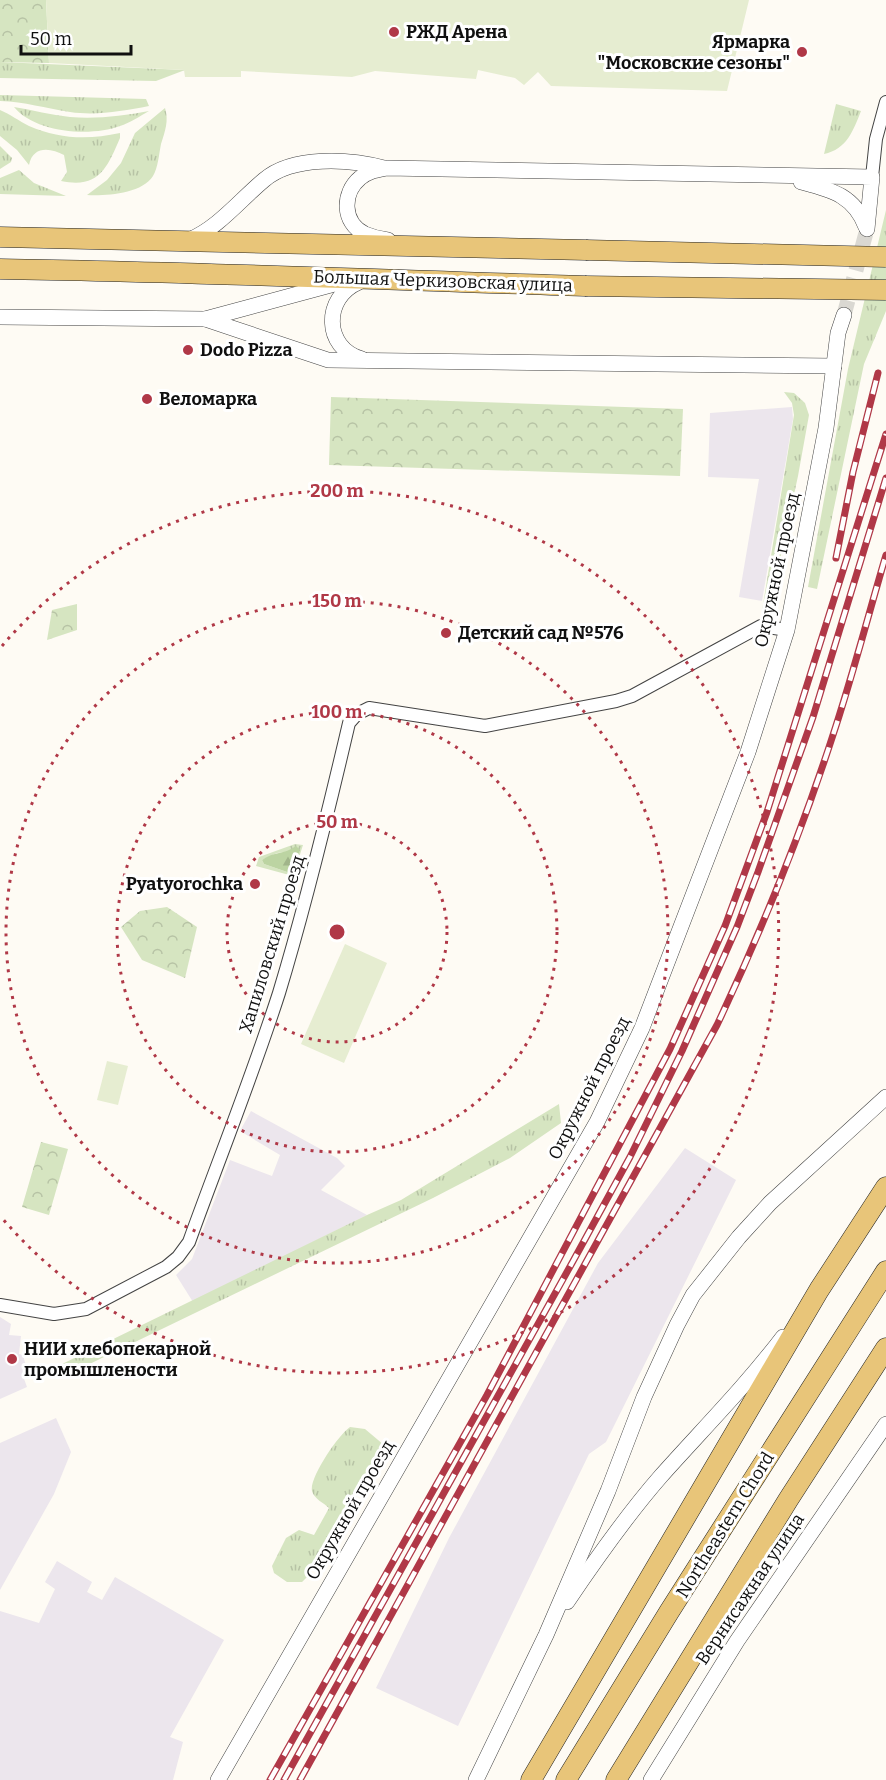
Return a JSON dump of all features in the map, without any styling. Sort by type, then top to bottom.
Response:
[{"type":"main road","name":"Большая Черкизовская улица","points":[[0,237],[886,257]]},
{"type":"main road","name":"Большая Черкизовская улица","points":[[0,269],[189,272],[360,280],[585,286],[886,290]]},
{"type":"main road","points":[[531,1780],[819,1290],[886,1187]]},
{"type":"main road","name":"Northeastern Chord","points":[[566,1780],[886,1271]]},
{"type":"main road","points":[[616,1780],[782,1510],[886,1348]]},
{"type":"street","points":[[741,175],[801,182],[840,194],[861,213],[867,229],[876,139],[886,102]]},
{"type":"street","points":[[189,240],[207,231],[266,178],[286,166],[303,163],[365,163],[387,168],[872,177]]},
{"type":"street","points":[[387,168],[371,171],[355,183],[347,199],[349,219],[364,233],[414,246]]},
{"type":"street","points":[[0,317],[205,319],[360,280]]},
{"type":"street","points":[[360,280],[345,290],[337,300],[332,325],[336,338],[344,349],[355,357],[368,360]]},
{"type":"street","name":"Окружной проезд","points":[[218,1780],[568,1172],[619,1080],[642,1028],[748,752],[788,630],[826,428],[834,366],[844,315]]},
{"type":"street","points":[[205,319],[327,360],[834,366]]},
{"type":"street","name":"Хапиловский проезд","points":[[0,1305],[54,1314],[86,1309],[166,1267],[178,1257],[189,1242],[278,996],[322,839],[350,723],[357,714],[369,708],[485,726],[616,701],[632,696],[761,626],[788,630]]},
{"type":"street","points":[[476,1780],[546,1635],[608,1491],[644,1397],[693,1295],[739,1237],[770,1203],[886,1097]]},
{"type":"street","points":[[546,1635],[598,1556],[626,1519],[660,1477],[747,1382],[819,1290]]},
{"type":"street","name":"Вернисажная улица","points":[[651,1780],[743,1631],[886,1424]]},
{"type":"shaded area","points":[[792,407],[793,419],[762,601],[739,597],[759,479],[708,477],[710,413]]},
{"type":"shaded area","points":[[251,1111],[337,1158],[345,1166],[321,1190],[367,1215],[193,1302],[176,1275],[192,1259],[230,1160],[272,1176],[280,1155],[240,1131]]},
{"type":"shaded area","points":[[685,1148],[736,1180],[606,1442],[589,1454],[458,1726],[376,1688],[449,1538],[598,1263]]},
{"type":"shaded area","name":"НИИ хлебопекарной промышлености","points":[[0,1317],[11,1324],[9,1335],[21,1336],[19,1354],[23,1355],[28,1374],[23,1376],[27,1387],[0,1399]]},
{"type":"shaded area","points":[[56,1418],[71,1452],[54,1494],[0,1590],[0,1443]]},
{"type":"shaded area","points":[[57,1561],[92,1582],[87,1592],[102,1600],[115,1577],[224,1640],[170,1737],[183,1742],[173,1780],[0,1780],[0,1611],[39,1623],[55,1589],[45,1582]]},
{"type":"green space","points":[[0,0],[46,0],[49,63],[0,62]]},
{"type":"green space","name":"РЖД Арена","points":[[46,0],[749,0],[727,91],[551,86],[538,72],[524,85],[515,78],[478,70],[476,79],[375,71],[352,77],[241,71],[241,77],[185,77],[184,70],[49,63]]},
{"type":"green space","points":[[0,62],[185,70],[156,81],[0,78]]},
{"type":"green space","points":[[0,95],[146,99],[149,106],[109,112],[80,113],[0,101]]},
{"type":"green space","points":[[836,104],[861,111],[852,132],[844,143],[832,152],[824,154]]},
{"type":"green space","points":[[14,107],[80,118],[110,117],[149,111],[120,126],[79,132],[35,122],[23,116]]},
{"type":"green space","points":[[165,108],[166,126],[157,165],[148,182],[123,193],[87,195],[107,180],[121,163],[135,133]]},
{"type":"green space","points":[[0,110],[29,126],[51,134],[96,137],[120,133],[120,138],[106,167],[100,174],[84,182],[61,181],[67,172],[64,155],[48,150],[38,151],[29,165],[17,150],[0,136]]},
{"type":"green space","points":[[0,146],[12,158],[11,162],[0,169]]},
{"type":"green space","points":[[19,170],[34,183],[66,196],[0,194],[0,178]]},
{"type":"green space","points":[[886,210],[886,311],[864,364],[817,589],[808,587],[848,369]]},
{"type":"green space","points":[[784,392],[794,393],[805,403],[809,415],[770,606],[762,611],[794,415],[792,403]]},
{"type":"green space","points":[[331,397],[683,409],[680,476],[329,465]]},
{"type":"green space","points":[[77,604],[77,630],[47,640],[52,610]]},
{"type":"green space","points":[[295,844],[303,845],[293,876],[256,866],[259,857]],"holes":[[[299,850],[295,867],[290,873],[264,864],[262,860],[277,853]]]},
{"type":"green space","points":[[296,846],[300,850],[295,867],[290,873],[264,864],[262,860],[287,851]]},
{"type":"green space","points":[[167,907],[197,927],[185,978],[142,960],[121,927],[140,911]]},
{"type":"green space","points":[[345,944],[387,963],[344,1063],[301,1044]]},
{"type":"green space","points":[[107,1061],[128,1066],[118,1105],[97,1100]]},
{"type":"green space","points":[[559,1104],[561,1123],[510,1158],[433,1198],[73,1372],[56,1367],[401,1200]]},
{"type":"green space","points":[[41,1142],[68,1149],[49,1215],[22,1207]]},
{"type":"green space","points":[[350,1427],[365,1429],[384,1445],[384,1452],[309,1575],[302,1582],[287,1582],[274,1573],[272,1566],[286,1538],[299,1530],[314,1535],[329,1508],[312,1491],[315,1476],[339,1438]]},
{"type":"tunnel","points":[[844,315],[867,229]]},
{"type":"railway","points":[[836,558],[853,472],[878,373]]},
{"type":"railway","points":[[270,1780],[487,1395],[670,1049],[725,926],[767,812],[886,434]]},
{"type":"railway","points":[[284,1780],[630,1157],[682,1051],[737,927],[758,872],[813,717],[886,478]]},
{"type":"railway","points":[[300,1780],[717,1025],[764,919],[820,775],[886,555]]},
{"type":"place","name":"РЖД Арена","points":[[394,32]]},
{"type":"place","name":"Ярмарка \"Московские сезоны\"","points":[[802,52]]},
{"type":"place","name":"Dodo Pizza","points":[[188,350]]},
{"type":"place","name":"Веломарка","points":[[147,399]]},
{"type":"place","name":"Детский сад №576","points":[[446,633]]},
{"type":"place","name":"Pyatyorochka","points":[[255,884]]},
{"type":"place","name":"НИИ хлебопекарной промышлености","points":[[12,1359]]}]
